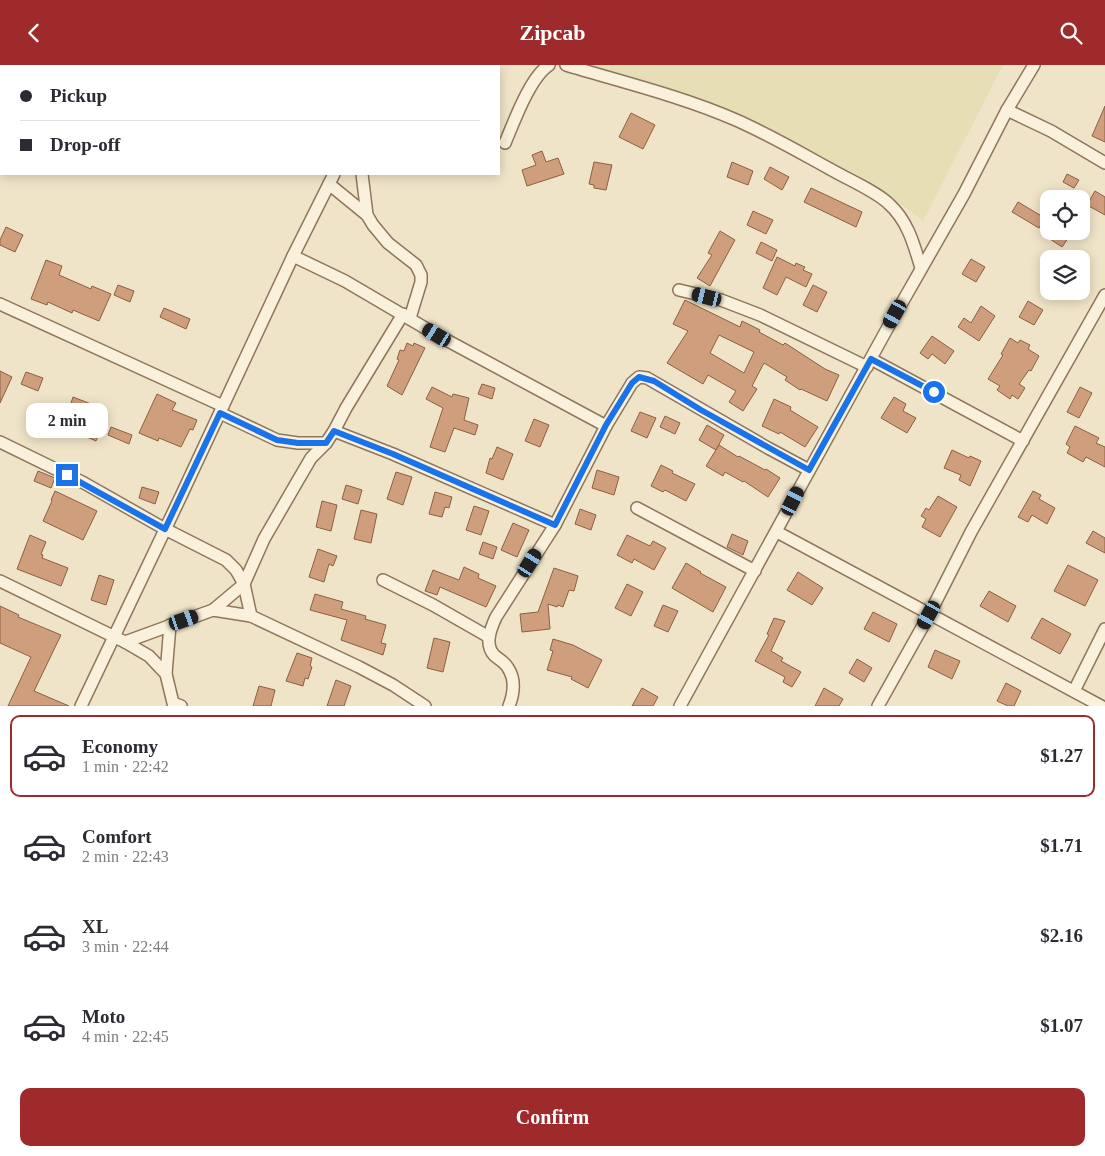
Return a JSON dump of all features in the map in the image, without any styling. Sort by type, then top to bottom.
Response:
[{"type":"street","points":[[505,143],[540,72],[549,65]]},
{"type":"street","points":[[566,65],[706,108],[736,120],[783,143],[872,192],[898,213],[907,227],[921,268]]},
{"type":"street","points":[[680,706],[921,268],[964,194],[1007,110],[1034,65]]},
{"type":"street","points":[[1007,110],[1052,131],[1105,163]]},
{"type":"street","points":[[362,175],[366,215]]},
{"type":"street","points":[[81,706],[293,256],[332,179],[366,215],[388,243],[416,265],[421,275],[421,282],[406,316],[346,408],[326,443],[311,458],[264,539],[244,584],[213,610],[125,642]]},
{"type":"street","points":[[293,256],[345,281],[437,335],[606,425]]},
{"type":"street","points":[[680,290],[721,300],[760,315],[869,363],[1023,441]]},
{"type":"street","points":[[878,706],[929,615],[971,532],[1023,441],[1101,314],[1105,295]]},
{"type":"street","points":[[0,304],[222,409],[277,440],[298,443],[326,443]]},
{"type":"street","points":[[509,706],[514,690],[512,677],[508,667],[492,653],[489,637],[496,617],[555,525],[606,425],[632,383],[639,377],[647,378],[809,470]]},
{"type":"street","points":[[334,431],[393,454],[555,525]]},
{"type":"street","points":[[0,442],[84,483],[165,529],[226,560],[236,570],[244,584],[251,616]]},
{"type":"street","points":[[637,508],[755,571]]},
{"type":"street","points":[[777,532],[1101,706]]},
{"type":"street","points":[[383,579],[489,637]]},
{"type":"street","points":[[0,581],[125,642],[149,656],[166,674]]},
{"type":"street","points":[[213,610],[251,616],[359,667],[393,685],[425,706]]},
{"type":"street","points":[[170,625],[166,674],[175,705]]},
{"type":"street","points":[[1074,691],[1105,629]]},
{"type":"shaded area","points":[[553,65],[1003,65],[923,221],[901,204],[719,108]]},
{"type":"building","points":[[1105,106],[1105,142],[1092,136]]},
{"type":"building","points":[[631,113],[655,125],[643,149],[619,137]]},
{"type":"building","points":[[542,151],[546,162],[558,158],[564,174],[527,186],[522,170],[536,165],[532,155]]},
{"type":"building","points":[[594,162],[612,165],[606,190],[594,188],[594,185],[589,184]]},
{"type":"building","points":[[732,162],[753,171],[748,185],[727,177]]},
{"type":"building","points":[[770,167],[789,177],[782,190],[764,179]]},
{"type":"building","points":[[1067,174],[1079,180],[1074,188],[1063,182]]},
{"type":"building","points":[[811,188],[862,212],[856,227],[804,202]]},
{"type":"building","points":[[1095,191],[1105,197],[1105,215],[1090,207],[1090,200]]},
{"type":"building","points":[[1018,202],[1040,215],[1040,226],[1039,228],[1012,212]]},
{"type":"building","points":[[753,211],[773,220],[766,234],[747,225]]},
{"type":"building","points":[[6,227],[23,235],[15,252],[0,245],[0,240]]},
{"type":"building","points":[[720,231],[735,240],[710,286],[697,278],[712,255],[708,253]]},
{"type":"building","points":[[1052,240],[1067,240],[1062,247]]},
{"type":"building","points":[[761,242],[777,250],[772,261],[756,253]]},
{"type":"building","points":[[777,257],[795,266],[796,263],[805,267],[803,270],[812,274],[806,287],[786,277],[777,295],[763,288]]},
{"type":"building","points":[[971,259],[985,267],[976,282],[962,274]]},
{"type":"building","points":[[46,260],[62,266],[59,275],[91,289],[92,286],[111,294],[99,321],[73,310],[72,313],[48,302],[47,305],[31,299]]},
{"type":"building","points":[[118,285],[134,291],[130,302],[114,295]]},
{"type":"building","points":[[813,285],[827,292],[817,312],[803,305]]},
{"type":"building","points":[[685,300],[740,327],[742,321],[783,345],[785,343],[825,369],[839,375],[827,401],[800,390],[785,380],[787,377],[764,363],[752,386],[757,389],[743,411],[729,402],[736,391],[708,375],[703,384],[667,363],[688,331],[673,324]],"holes":[[[719,335],[754,352],[744,373],[710,353]]]},
{"type":"building","points":[[1028,301],[1043,310],[1034,325],[1019,317]]},
{"type":"building","points":[[981,306],[995,316],[979,341],[958,327],[964,318],[971,323]]},
{"type":"building","points":[[164,308],[190,319],[186,329],[160,317]]},
{"type":"building","points":[[932,336],[954,351],[945,364],[932,354],[928,359],[920,353]]},
{"type":"building","points":[[1010,338],[1018,343],[1020,340],[1030,345],[1028,349],[1039,356],[1031,371],[1029,370],[1019,384],[1025,388],[1018,399],[1012,395],[1010,399],[997,390],[1000,386],[988,379],[1003,355],[1001,354]]},
{"type":"building","points":[[407,343],[413,346],[414,343],[425,348],[402,395],[387,386],[399,360],[397,359],[400,350],[404,351]]},
{"type":"building","points":[[0,371],[12,377],[0,403]]},
{"type":"building","points":[[26,372],[43,378],[38,391],[21,384]]},
{"type":"building","points":[[482,384],[495,388],[492,399],[478,394]]},
{"type":"building","points":[[432,387],[452,397],[453,394],[469,398],[464,420],[478,425],[475,435],[454,428],[445,452],[430,447],[443,408],[426,399]]},
{"type":"building","points":[[1080,387],[1092,393],[1079,418],[1067,412]]},
{"type":"building","points":[[157,394],[176,403],[172,410],[197,420],[193,430],[190,429],[181,447],[159,438],[158,441],[139,433]]},
{"type":"building","points":[[73,397],[91,404],[87,413],[70,406]]},
{"type":"building","points":[[894,397],[906,404],[903,411],[916,418],[907,433],[881,418]]},
{"type":"building","points":[[774,399],[791,407],[790,410],[818,427],[805,447],[780,432],[779,434],[762,426]]},
{"type":"building","points":[[640,412],[656,418],[647,438],[631,431]]},
{"type":"building","points":[[665,416],[680,423],[675,434],[660,427]]},
{"type":"building","points":[[534,419],[549,425],[540,447],[525,441]]},
{"type":"building","points":[[86,420],[102,427],[96,441],[80,434]]},
{"type":"building","points":[[707,425],[724,435],[716,450],[699,440]]},
{"type":"building","points":[[1075,426],[1099,438],[1096,443],[1105,447],[1105,467],[1086,457],[1083,462],[1067,453],[1070,447],[1066,444]]},
{"type":"building","points":[[111,427],[132,435],[129,444],[108,435]]},
{"type":"building","points":[[719,445],[738,457],[766,469],[780,478],[768,497],[744,481],[725,472],[723,476],[706,466]]},
{"type":"building","points":[[497,447],[513,454],[503,480],[486,473],[490,458],[492,459]]},
{"type":"building","points":[[952,450],[981,461],[970,486],[959,480],[961,475],[944,468]]},
{"type":"building","points":[[661,465],[673,471],[672,473],[695,484],[686,501],[665,490],[663,492],[651,486]]},
{"type":"building","points":[[597,470],[619,477],[614,495],[592,488]]},
{"type":"building","points":[[38,471],[55,478],[51,488],[34,481]]},
{"type":"building","points":[[396,472],[412,477],[403,505],[387,499]]},
{"type":"building","points":[[346,485],[362,490],[358,504],[342,499]]},
{"type":"building","points":[[142,487],[159,492],[155,504],[139,498]]},
{"type":"building","points":[[55,491],[97,511],[83,540],[43,521]]},
{"type":"building","points":[[1033,491],[1041,495],[1039,499],[1055,508],[1047,524],[1032,515],[1028,522],[1018,517]]},
{"type":"building","points":[[435,492],[452,497],[449,508],[445,507],[442,517],[429,514]]},
{"type":"building","points":[[938,496],[957,507],[940,537],[922,527],[926,519],[921,516],[926,508],[929,510]]},
{"type":"building","points":[[322,501],[337,505],[331,531],[316,527]]},
{"type":"building","points":[[474,506],[489,511],[481,535],[466,530]]},
{"type":"building","points":[[580,509],[596,515],[591,530],[575,524]]},
{"type":"building","points":[[361,510],[377,514],[371,543],[354,539]]},
{"type":"building","points":[[513,523],[529,530],[517,557],[501,550]]},
{"type":"building","points":[[1093,531],[1105,538],[1105,553],[1086,543]]},
{"type":"building","points":[[732,534],[748,541],[743,555],[727,547]]},
{"type":"building","points":[[30,535],[46,542],[41,554],[43,555],[42,558],[68,568],[61,586],[17,569]]},
{"type":"building","points":[[627,535],[650,546],[653,541],[666,548],[654,570],[634,559],[632,563],[617,555]]},
{"type":"building","points":[[483,542],[497,547],[493,559],[479,554]]},
{"type":"building","points":[[318,549],[337,556],[333,566],[329,564],[324,582],[309,577]]},
{"type":"building","points":[[686,563],[726,587],[713,612],[672,588]]},
{"type":"building","points":[[1068,565],[1098,580],[1085,606],[1054,591]]},
{"type":"building","points":[[464,567],[479,574],[478,578],[496,586],[486,607],[440,587],[437,595],[425,591],[433,570],[459,580]]},
{"type":"building","points":[[554,568],[578,576],[574,591],[569,590],[563,607],[548,604],[550,629],[522,632],[520,614],[538,612]]},
{"type":"building","points":[[798,572],[823,588],[812,605],[787,590]]},
{"type":"building","points":[[99,575],[114,580],[106,605],[91,600]]},
{"type":"building","points":[[627,584],[643,592],[631,616],[615,608]]},
{"type":"building","points":[[989,591],[1016,606],[1008,622],[980,606]]},
{"type":"building","points":[[315,594],[343,602],[341,609],[366,616],[365,619],[386,625],[381,643],[386,644],[383,655],[341,640],[347,620],[310,610]]},
{"type":"building","points":[[663,605],[678,611],[668,632],[654,626]]},
{"type":"building","points":[[0,606],[19,615],[18,617],[61,635],[34,691],[69,706],[8,706],[31,657],[0,643]]},
{"type":"building","points":[[873,612],[897,624],[889,642],[864,629]]},
{"type":"building","points":[[774,618],[785,621],[771,651],[783,658],[781,661],[801,672],[792,687],[783,682],[785,677],[755,661],[769,635],[767,634]]},
{"type":"building","points":[[1042,618],[1071,634],[1060,654],[1031,638]]},
{"type":"building","points":[[434,638],[450,642],[443,672],[427,668]]},
{"type":"building","points":[[553,639],[573,645],[602,660],[588,688],[571,679],[572,677],[547,670],[553,651],[550,650]]},
{"type":"building","points":[[935,650],[960,661],[952,679],[928,667]]},
{"type":"building","points":[[297,653],[312,658],[310,666],[312,667],[308,679],[305,678],[303,686],[286,681]]},
{"type":"building","points":[[857,659],[872,668],[864,682],[849,673]]},
{"type":"building","points":[[336,680],[351,686],[344,706],[327,706]]},
{"type":"building","points":[[1006,683],[1021,691],[1014,706],[1008,706],[997,701]]},
{"type":"building","points":[[259,686],[275,690],[271,706],[253,706]]},
{"type":"building","points":[[642,688],[658,697],[653,706],[632,706]]},
{"type":"building","points":[[824,688],[843,699],[839,706],[815,706]]},
{"type":"route","points":[[67,475],[165,529],[220,413],[277,440],[287,442],[326,443],[334,431],[393,454],[555,525],[606,425],[632,383],[639,377],[654,381],[701,410],[809,470],[871,359],[934,392]]}]
